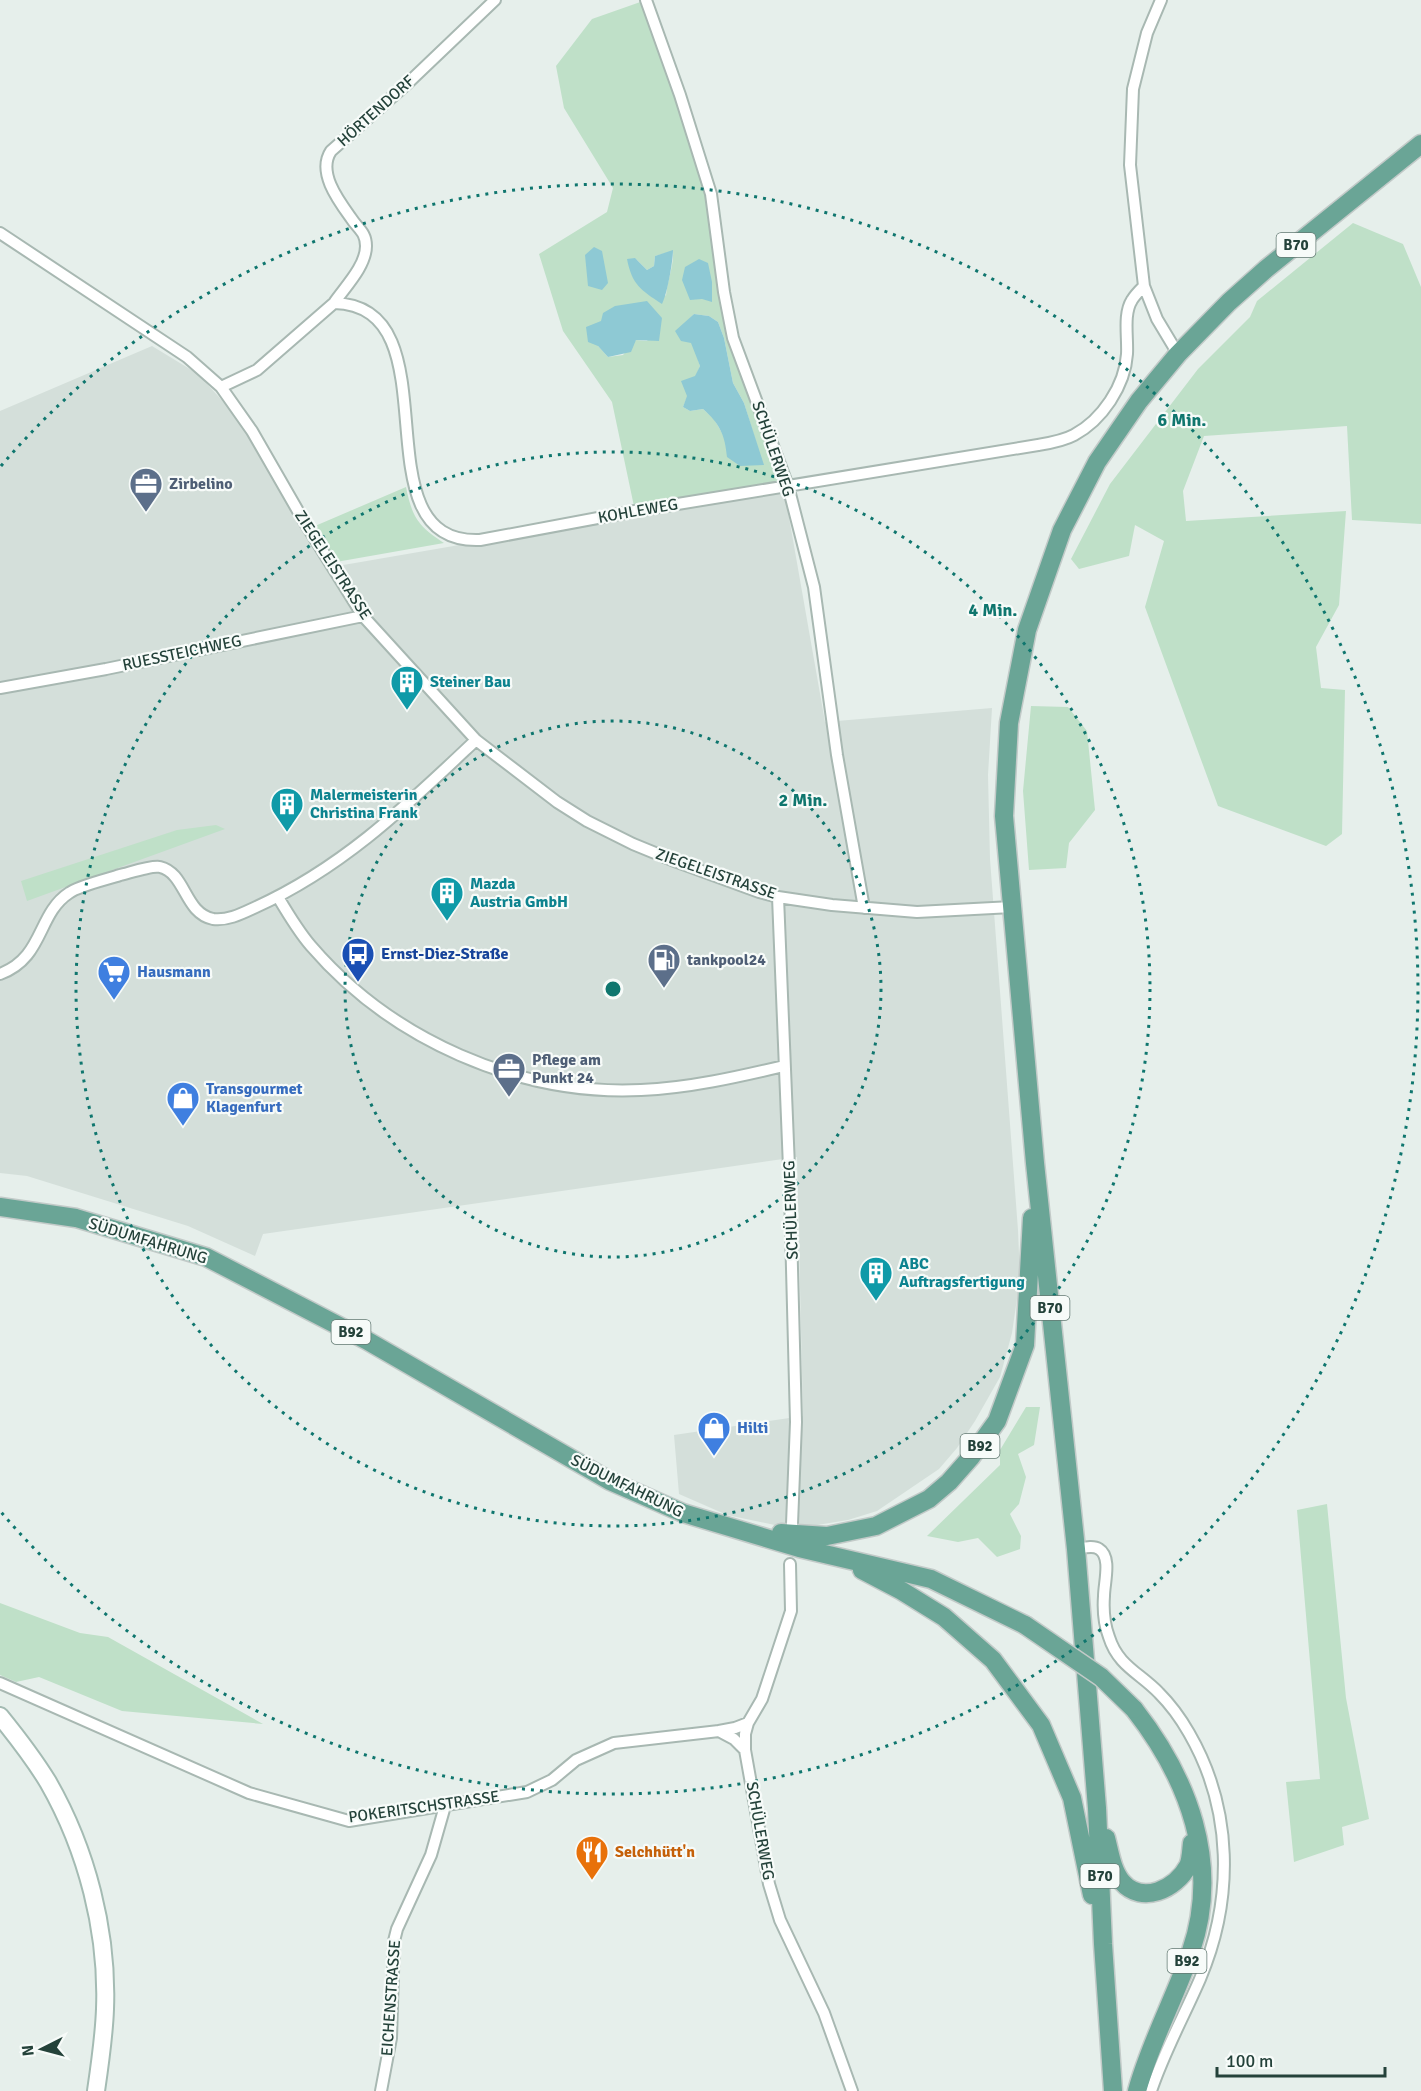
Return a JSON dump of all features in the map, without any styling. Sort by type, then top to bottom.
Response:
[{"type":"main road","name":"B70","points":[[1113,2091],[1097,1808],[1076,1549],[1035,1163],[1004,816],[1009,723],[1027,630],[1062,530],[1097,462],[1139,401],[1178,354],[1229,302],[1266,269],[1421,144]]},
{"type":"main road","name":"B92","points":[[718,1523],[798,1536],[827,1536],[865,1530],[902,1514],[928,1499],[949,1482],[971,1457],[997,1420],[1025,1344],[1035,1163]]},
{"type":"main road","name":"SÜDUMFAHRUNG","points":[[0,1207],[76,1218],[206,1257],[366,1340],[610,1481],[683,1513],[799,1548],[931,1580],[1025,1625],[1101,1677],[1134,1709],[1155,1735],[1174,1768],[1195,1824],[1201,1860],[1202,1889],[1199,1919],[1191,1949],[1137,2091]]},
{"type":"main road","name":"B92","points":[[834,1555],[902,1591],[944,1617],[993,1660],[1041,1725],[1072,1798],[1103,1944]]},
{"type":"main road","points":[[0,1716],[48,1782],[69,1824],[86,1868],[103,1955],[105,2009],[96,2091]]},
{"type":"main road","name":"SÜDUMFAHRUNG","points":[[1097,1808],[1114,1868],[1122,1882],[1132,1889],[1146,1893],[1158,1892],[1171,1886],[1181,1876],[1189,1864],[1195,1824]]},
{"type":"street","name":"HÖRTENDORF","points":[[334,303],[363,259],[366,248],[364,234],[351,220],[328,180],[325,170],[326,159],[331,151],[408,83],[495,0]]},
{"type":"street","name":"SCHÜLERWEG","points":[[646,0],[680,94],[711,194],[724,292],[733,338],[788,486],[814,587],[837,755],[864,908]]},
{"type":"street","points":[[1161,0],[1147,33],[1133,89],[1130,165],[1144,286],[1156,319],[1178,354]]},
{"type":"street","name":"ZIEGELEISTRASSE","points":[[0,233],[187,357],[221,387],[252,430],[302,518],[363,616],[476,740],[524,779],[587,821],[633,844],[677,862],[778,897],[917,912],[1012,907]]},
{"type":"street","name":"KOHLEWEG","points":[[334,303],[354,304],[363,308],[379,321],[385,332],[401,373],[408,456],[423,511],[448,536],[455,539],[480,540],[635,511],[1038,445],[1071,436],[1085,428],[1098,416],[1118,390],[1127,356],[1128,313],[1131,300],[1144,286]]},
{"type":"street","points":[[221,387],[257,370],[334,303]]},
{"type":"street","name":"RUESSTEICHWEG","points":[[0,688],[106,669],[363,616]]},
{"type":"street","points":[[0,974],[11,970],[29,954],[55,907],[69,893],[121,875],[158,867],[172,873],[196,912],[214,919],[233,917],[278,897],[333,864],[380,830],[476,740]]},
{"type":"street","points":[[278,897],[296,927],[311,946],[360,993],[411,1031],[448,1051],[474,1061],[546,1082],[615,1091],[689,1086],[784,1066]]},
{"type":"street","name":"SCHÜLERWEG","points":[[778,897],[790,1192],[796,1422],[792,1524]]},
{"type":"street","points":[[1076,1549],[1094,1547],[1104,1555],[1106,1563],[1105,1620],[1112,1645],[1121,1662],[1159,1693],[1189,1733],[1200,1753],[1212,1785],[1222,1831],[1225,1878],[1222,1908],[1215,1937],[1201,1978],[1159,2067],[1151,2091]]},
{"type":"street","name":"SCHÜLERWEG","points":[[790,1564],[791,1611],[762,1699],[748,1723],[745,1750],[769,1884],[780,1920],[824,2013],[852,2091]]},
{"type":"street","name":"POKERITSCHSTRASSE","points":[[0,1683],[249,1793],[349,1821],[527,1792],[552,1780],[576,1760],[614,1743],[719,1731],[748,1723]]},
{"type":"street","points":[[719,1731],[734,1739],[745,1750]]},
{"type":"street","name":"EICHENSTRASSE","points":[[381,2091],[391,2038],[394,1941],[397,1929],[431,1855],[445,1806]]},
{"type":"shaded area","points":[[152,346],[198,374],[238,418],[326,568],[784,489],[825,722],[992,708],[988,775],[990,859],[1020,1278],[1012,1333],[1000,1377],[975,1421],[939,1469],[877,1511],[848,1520],[805,1527],[784,1527],[727,1515],[679,1494],[674,1435],[803,1416],[797,1157],[263,1234],[255,1256],[188,1226],[27,1176],[0,1173],[0,411]]},
{"type":"green space","points":[[646,0],[711,194],[733,338],[788,486],[635,511],[612,402],[563,331],[539,254],[607,212],[613,188],[564,108],[556,66],[592,19]],"holes":[[[673,251],[672,262],[666,296],[635,258],[647,270],[654,266],[655,256]],[[694,314],[709,316],[718,322],[724,338],[733,383],[744,403],[763,465],[725,438],[714,419],[703,409],[690,411],[683,407],[700,366],[686,322]],[[662,318],[647,341],[636,340],[623,355],[608,357],[598,346]]]},
{"type":"green space","points":[[1353,223],[1403,244],[1421,287],[1421,524],[1352,520],[1347,426],[1204,436],[1183,491],[1186,521],[1346,511],[1339,605],[1316,647],[1321,688],[1345,690],[1342,834],[1326,846],[1218,806],[1145,607],[1164,541],[1135,525],[1129,556],[1079,569],[1071,559],[1110,484],[1198,369],[1250,317],[1257,301]]},
{"type":"green space","points":[[406,487],[411,506],[422,526],[444,543],[336,562],[315,526]]},
{"type":"green space","points":[[1031,706],[1068,707],[1087,731],[1095,810],[1069,843],[1066,868],[1029,870],[1023,791]]},
{"type":"green space","points":[[216,825],[225,829],[27,901],[21,881],[177,830]]},
{"type":"green space","points":[[1026,1407],[1040,1407],[1034,1445],[1018,1454],[1026,1477],[1019,1504],[1010,1514],[1021,1536],[1020,1549],[997,1557],[978,1538],[958,1542],[927,1536],[1000,1465],[1000,1450]]},
{"type":"green space","points":[[1327,1504],[1346,1698],[1369,1819],[1342,1827],[1344,1845],[1294,1862],[1286,1782],[1320,1779],[1297,1510]]},
{"type":"green space","points":[[0,1603],[80,1633],[108,1637],[263,1724],[122,1711],[39,1677],[16,1682],[0,1675]]},
{"type":"water","points":[[594,247],[602,251],[608,283],[602,290],[588,286],[585,255]]},
{"type":"water","points":[[673,250],[662,304],[638,286],[627,259],[635,258],[647,270],[654,266],[655,256]]},
{"type":"water","points":[[699,259],[708,263],[712,282],[712,302],[702,299],[690,300],[682,280],[685,267]]},
{"type":"water","points":[[647,301],[662,318],[659,341],[636,340],[631,352],[608,357],[598,346],[588,342],[586,327],[601,321],[603,313],[615,306]]},
{"type":"water","points":[[694,314],[709,316],[718,322],[724,338],[733,383],[744,403],[764,465],[740,466],[727,457],[723,436],[714,420],[703,409],[690,411],[683,407],[687,396],[681,381],[695,376],[700,366],[691,343],[681,341],[675,331]]},
{"type":"place","name":"Zirbelino","points":[[146,513]]},
{"type":"place","name":"Steiner Bau","points":[[407,711]]},
{"type":"place","name":"Malermeisterin Christina Frank","points":[[287,833]]},
{"type":"place","name":"Mazda Austria GmbH","points":[[447,922]]},
{"type":"place","name":"Ernst-Diez-Straße","points":[[358,983]]},
{"type":"place","name":"tankpool24","points":[[664,989]]},
{"type":"place","name":"Hausmann","points":[[114,1001]]},
{"type":"place","name":"Pflege am Punkt 24","points":[[509,1098]]},
{"type":"place","name":"Transgourmet Klagenfurt","points":[[183,1127]]},
{"type":"place","name":"ABC Auftragsfertigung","points":[[876,1302]]},
{"type":"place","name":"Hilti","points":[[714,1457]]},
{"type":"place","name":"Selchhütt'n","points":[[592,1881]]}]
